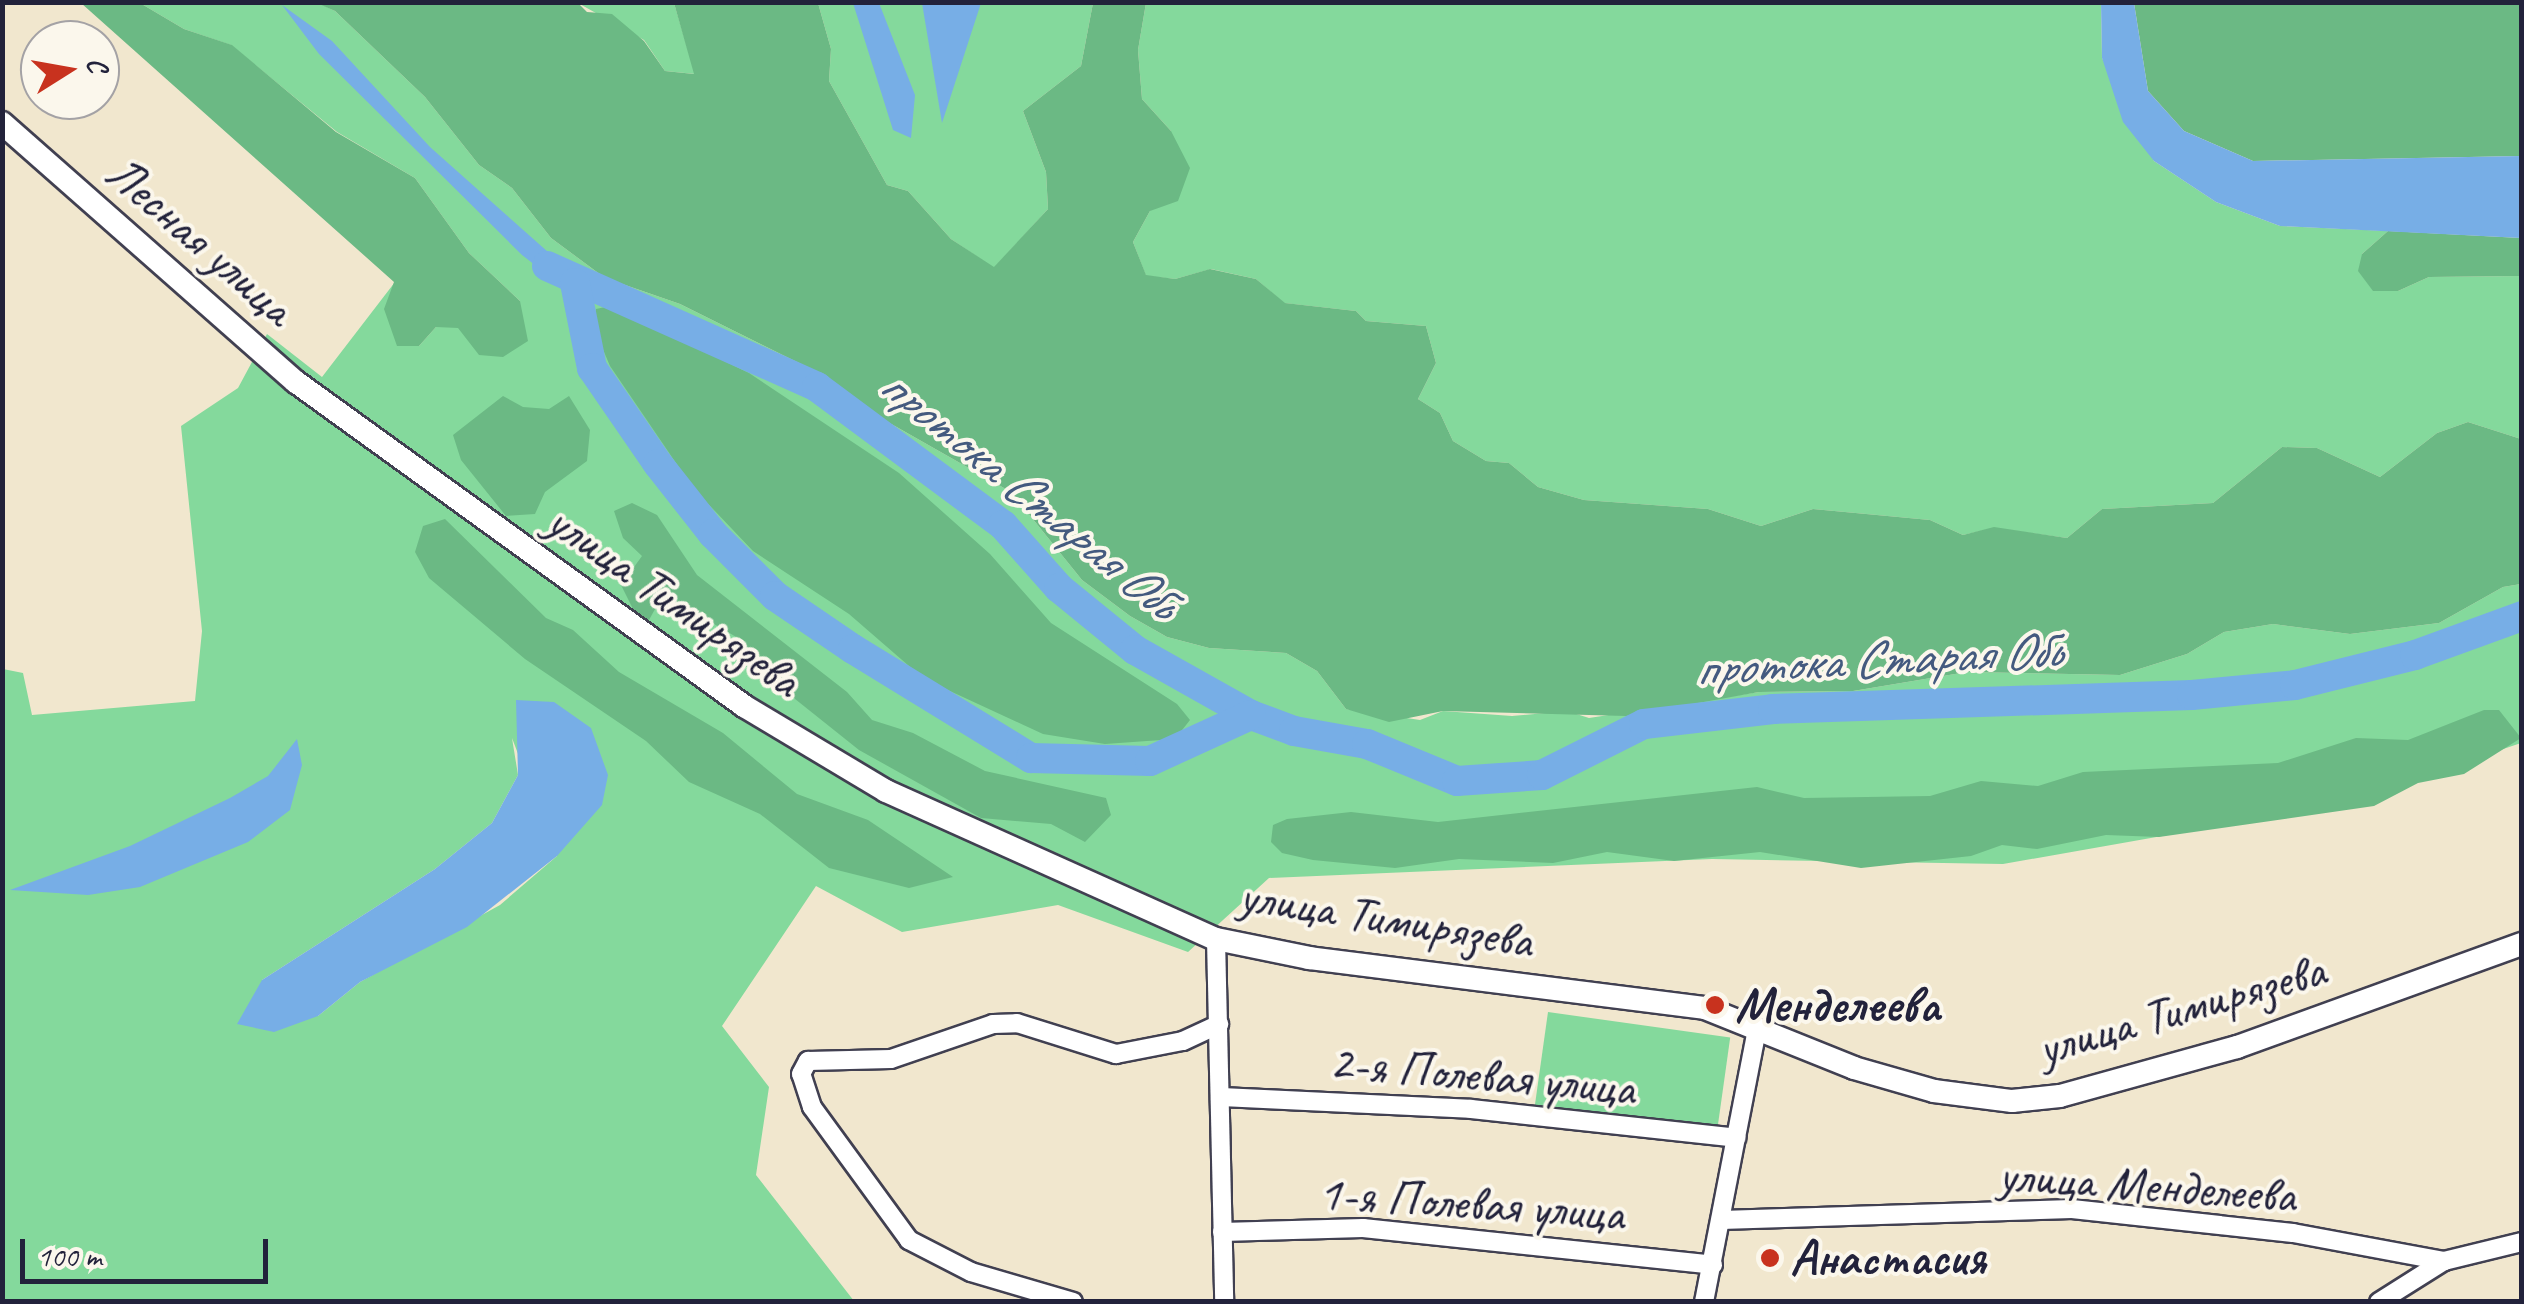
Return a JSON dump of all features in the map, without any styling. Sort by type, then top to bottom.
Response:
[{"type":"street","name":"Лесная улица","points":[[2,123],[296,382]]},
{"type":"street","name":"улица Тимирязева","points":[[296,382],[616,620],[818,752],[886,791],[1216,939],[1309,958],[1705,1008],[1934,1091],[2012,1101],[2060,1096],[2237,1047],[2522,944]]},
{"type":"street","points":[[1216,939],[1224,1302]]},
{"type":"street","points":[[1074,1302],[972,1272],[910,1240],[812,1106],[801,1074],[808,1060],[891,1059],[993,1024],[1017,1024],[1116,1054],[1183,1042],[1219,1024]]},
{"type":"street","points":[[1704,1302],[1757,1028]]},
{"type":"street","name":"2-я Полевая улица","points":[[1220,1097],[1471,1109],[1736,1138]]},
{"type":"street","name":"улица Менделеева","points":[[1721,1220],[2072,1210],[2292,1233],[2444,1261]]},
{"type":"street","name":"1-я Полевая улица","points":[[1222,1232],[1363,1228],[1713,1266]]},
{"type":"street","name":"улица Менделеева","points":[[2378,1302],[2444,1261],[2522,1242]]},
{"type":"green space","points":[[317,2],[335,11],[425,97],[479,165],[512,188],[551,238],[605,278],[680,304],[817,372],[879,417],[1011,492],[1082,580],[1130,616],[1167,637],[1209,648],[1286,653],[1317,671],[1346,709],[1420,720],[1443,711],[1512,716],[1567,711],[1589,718],[1759,692],[1853,691],[1967,672],[2120,675],[2187,654],[2224,632],[2273,624],[2350,634],[2439,623],[2503,587],[2521,584],[2521,743],[2338,805],[2003,864],[1712,859],[1269,878],[1188,952],[1058,905],[902,932],[816,886],[722,1026],[769,1087],[756,1175],[854,1301],[3,1302],[3,669],[23,673],[32,715],[195,701],[202,631],[181,426],[238,388],[267,334],[322,377],[395,282],[419,346],[436,327],[458,327],[520,301],[469,253],[415,178],[337,132],[231,45],[184,29],[140,3]],"holes":[[[512,738],[557,856],[500,905],[360,982],[318,1016],[262,980],[435,869],[492,823],[518,775]]]},
{"type":"green space","points":[[81,3],[140,3],[184,29],[232,45],[336,132],[415,178],[469,253],[520,301],[528,341],[503,357],[479,355],[458,328],[436,327],[419,346],[397,346],[384,309],[394,282],[120,38],[120,20],[100,20]]},
{"type":"green space","points":[[317,3],[578,3],[587,12],[612,14],[644,41],[665,71],[694,74],[674,3],[818,3],[831,49],[829,81],[887,185],[908,191],[951,239],[994,267],[1048,209],[1046,172],[1023,111],[1081,66],[1093,3],[1146,3],[1138,50],[1142,99],[1171,131],[1190,168],[1178,201],[1150,211],[1133,242],[1146,275],[1175,279],[1210,269],[1256,279],[1285,303],[1356,311],[1366,321],[1426,326],[1436,363],[1418,399],[1440,413],[1453,441],[1486,461],[1509,463],[1538,487],[1584,500],[1708,509],[1761,526],[1813,509],[1930,520],[1963,535],[1994,527],[2067,538],[2102,509],[2213,503],[2282,447],[2317,448],[2380,477],[2437,433],[2468,422],[2521,439],[2521,584],[2503,587],[2439,623],[2350,634],[2273,624],[2224,632],[2187,654],[2120,675],[1967,672],[1853,691],[1759,692],[1626,716],[1443,711],[1389,722],[1346,709],[1317,671],[1286,653],[1209,648],[1167,637],[1130,616],[1082,580],[1011,492],[879,417],[817,372],[680,304],[605,278],[551,238],[512,188],[479,165],[425,97],[335,11]]},
{"type":"green space","points":[[578,3],[674,3],[695,74],[665,71],[644,40]]},
{"type":"green space","points":[[818,3],[1093,3],[1081,66],[1023,111],[1046,172],[1048,209],[994,268],[951,239],[908,191],[887,185],[829,81],[831,49]]},
{"type":"green space","points":[[1146,3],[2101,3],[2102,58],[2154,161],[2216,202],[2280,226],[2388,231],[2362,254],[2398,291],[2429,277],[2521,276],[2521,439],[2468,422],[2437,433],[2380,477],[2317,448],[2282,447],[2213,503],[2102,509],[2067,538],[1994,528],[1963,535],[1930,520],[1813,509],[1761,526],[1708,509],[1584,500],[1538,487],[1509,463],[1486,461],[1453,441],[1440,413],[1418,399],[1436,363],[1426,326],[1366,321],[1356,311],[1284,303],[1256,279],[1211,269],[1175,279],[1146,276],[1133,242],[1150,211],[1171,131],[1142,99],[1138,50]]},
{"type":"green space","points":[[2134,3],[2521,3],[2521,156],[2253,161],[2184,131],[2148,91]]},
{"type":"green space","points":[[2388,231],[2521,238],[2521,276],[2429,277],[2398,291],[2373,291],[2358,271],[2362,254]]},
{"type":"green space","points":[[610,306],[749,373],[899,473],[990,554],[1051,623],[1177,704],[1190,720],[1175,739],[1105,744],[1043,734],[924,679],[849,614],[753,551],[693,488],[610,366],[593,326],[596,309]]},
{"type":"green space","points":[[503,396],[523,407],[549,409],[569,396],[590,430],[587,461],[545,492],[535,514],[506,516],[461,460],[453,435]]},
{"type":"green space","points":[[632,503],[657,515],[697,575],[847,692],[872,720],[913,733],[985,771],[1106,798],[1111,815],[1085,842],[1051,824],[981,818],[859,750],[765,675],[738,638],[683,606],[660,600],[649,620],[635,613],[621,585],[642,556],[623,538],[614,511]]},
{"type":"green space","points":[[445,519],[546,618],[573,630],[619,672],[723,733],[797,794],[868,820],[953,877],[909,888],[829,868],[760,814],[689,782],[646,741],[525,659],[429,578],[415,552],[423,526]]},
{"type":"green space","points":[[2484,710],[2499,710],[2521,738],[2464,774],[2418,783],[2374,806],[2159,837],[2106,835],[2037,849],[2002,845],[1971,856],[1861,868],[1760,852],[1674,861],[1607,852],[1553,863],[1459,859],[1395,868],[1313,860],[1282,853],[1271,842],[1273,825],[1287,819],[1351,812],[1438,822],[1757,787],[1804,798],[1930,796],[1981,781],[2038,786],[2083,772],[2278,763],[2356,738],[2408,740]]},
{"type":"green space","points":[[1548,1012],[1730,1038],[1717,1132],[1535,1106]]},
{"type":"water","points":[[853,3],[879,3],[915,95],[911,138],[893,130]]},
{"type":"water","points":[[922,3],[981,3],[942,123]]},
{"type":"water","points":[[2101,3],[2134,3],[2148,91],[2184,131],[2253,161],[2521,156],[2521,238],[2280,226],[2216,202],[2154,161],[2123,122],[2102,58]]},
{"type":"water","points":[[282,5],[332,41],[430,147],[575,276],[581,288],[566,289],[522,255],[319,54]]},
{"type":"water","points":[[516,700],[554,702],[591,728],[608,775],[602,805],[557,856],[467,927],[360,982],[318,1016],[274,1032],[237,1024],[262,980],[435,869],[492,823],[518,775]]},
{"type":"water","points":[[297,739],[302,765],[290,810],[248,842],[140,887],[88,895],[10,890],[130,846],[230,798],[268,776]]},
{"type":"waterway","name":"протока Старая Обь","points":[[547,266],[817,387],[1003,525],[1059,588],[1135,650],[1251,715],[1294,731],[1367,744],[1457,781],[1542,775],[1644,724],[1773,709],[2192,695],[2295,685],[2415,655],[2522,616]]},
{"type":"waterway","name":"протока Старая Обь","points":[[575,283],[592,368],[658,464],[713,534],[775,596],[853,649],[1031,758],[1150,761],[1251,715]]},
{"type":"place","name":"Менделеева","points":[[1715,1005]]},
{"type":"place","name":"Анастасия","points":[[1770,1258]]}]
